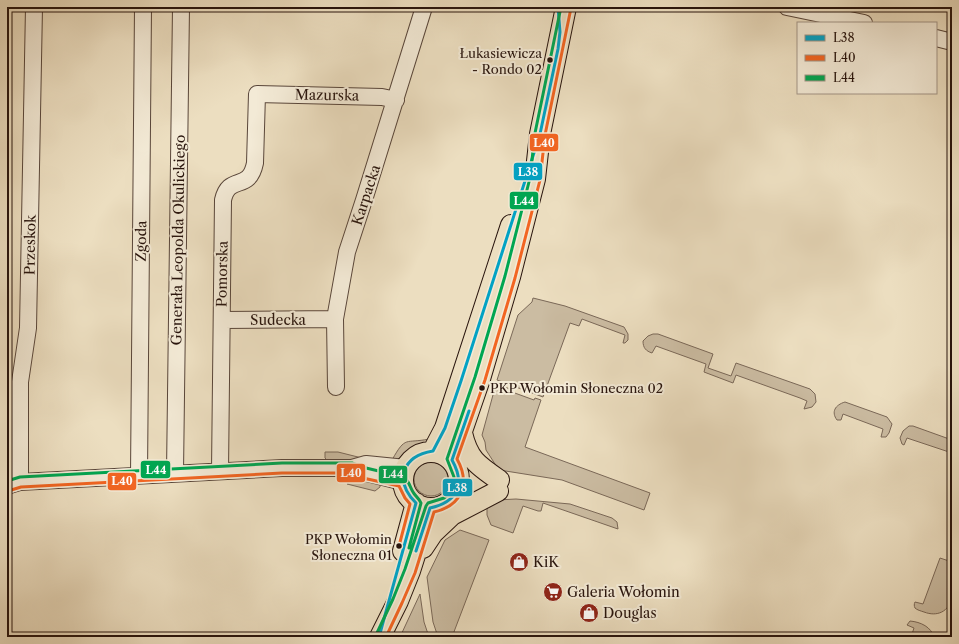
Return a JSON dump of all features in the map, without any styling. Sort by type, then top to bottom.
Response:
[{"type":"main road","points":[[558,7],[560,32]]},
{"type":"main road","points":[[452,460],[480,379],[510,277],[535,179],[540,134],[566,7]]},
{"type":"main road","points":[[433,451],[445,428],[461,381],[540,134]]},
{"type":"main road","points":[[380,637],[398,601],[410,571],[432,533],[452,514],[498,485],[472,459],[464,443],[462,433]]},
{"type":"main road","points":[[433,451],[443,454],[452,460],[458,470],[459,480],[457,491],[444,505],[423,505],[406,492],[404,475],[411,460],[419,454],[433,451]]},
{"type":"main road","points":[[410,571],[423,505]]},
{"type":"main road","points":[[380,637],[423,505]]},
{"type":"street","name":"Przeskok","points":[[11,483],[20,382],[28,328],[34,7]]},
{"type":"street","name":"Zgoda","points":[[139,475],[144,7]]},
{"type":"street","name":"Generała Leopolda Okulickiego","points":[[175,473],[181,7]]},
{"type":"street","name":"Karpacka","points":[[336,387],[335,319],[347,252],[424,7]]},
{"type":"street","points":[[787,7],[834,12],[861,22]]},
{"type":"street","points":[[937,38],[952,42]]},
{"type":"street","name":"Mazurska","points":[[257,94],[382,97],[396,100]]},
{"type":"street","name":"Pomorska","points":[[220,471],[223,200],[228,188],[233,184],[246,181],[254,170],[257,94]]},
{"type":"street","name":"Sudecka","points":[[222,320],[335,319]]},
{"type":"street","points":[[11,483],[282,468],[352,468],[366,464],[404,475]]},
{"type":"shaded area","points":[[533,298],[565,306],[624,327],[628,334],[628,340],[623,343],[625,335],[582,319],[579,326],[570,323],[543,397],[497,380],[518,315],[532,302]]},
{"type":"shaded area","points":[[658,334],[713,354],[708,368],[731,376],[736,363],[810,389],[815,394],[816,402],[812,407],[804,409],[807,401],[800,398],[736,375],[733,383],[704,372],[706,364],[656,346],[652,353],[644,347],[643,341],[648,336]]},
{"type":"shaded area","points":[[496,384],[534,400],[535,398],[541,400],[525,447],[650,493],[644,510],[562,480],[493,469],[495,464],[486,450],[482,435]]},
{"type":"shaded area","points":[[845,402],[887,417],[892,424],[886,437],[881,437],[883,429],[843,414],[841,420],[837,420],[834,414],[835,409]]},
{"type":"shaded area","points":[[909,426],[913,426],[952,440],[952,453],[907,438],[904,445],[902,444],[900,438],[903,431]]},
{"type":"shaded area","points":[[429,439],[429,443],[415,448],[400,459],[392,460],[400,447],[407,442]]},
{"type":"shaded area","points":[[325,452],[338,452],[370,460],[327,460],[325,458]]},
{"type":"shaded area","points":[[434,462],[441,464],[446,469],[448,479],[446,489],[441,494],[428,496],[421,494],[416,489],[414,476],[416,469],[421,464]]},
{"type":"shaded area","points":[[358,477],[380,482],[380,487],[375,491],[347,484]]},
{"type":"shaded area","points":[[516,499],[570,504],[612,518],[617,522],[618,529],[543,503],[541,511],[523,506],[513,533],[491,525],[487,515],[487,502]]},
{"type":"shaded area","points":[[460,530],[489,540],[452,637],[438,637],[433,622],[427,577],[445,540]]},
{"type":"shaded area","points":[[940,558],[952,562],[952,597],[945,610],[933,614],[916,609],[914,604],[915,602],[923,604]]},
{"type":"shaded area","points":[[420,594],[424,622],[429,637],[400,637]]},
{"type":"shaded area","points":[[910,621],[925,626],[931,630],[934,637],[911,637],[914,628],[907,625]]},
{"type":"transit line","name":"L38","points":[[379,637],[416,503],[409,495],[405,486],[405,471],[408,464],[414,458],[433,451],[445,428],[461,381],[540,134],[558,49],[560,32],[558,7]]},
{"type":"transit line","name":"L44","points":[[376,635],[405,569],[426,506],[428,503],[444,498],[449,494],[454,483],[454,477],[447,459],[475,377],[505,276],[530,178],[535,133],[561,7]]},
{"type":"transit line","name":"L40","points":[[386,637],[415,573],[434,512],[451,505],[461,493],[463,477],[457,459],[485,380],[515,278],[540,180],[545,135],[571,8]]},
{"type":"transit line","name":"L38","points":[[416,551],[430,508],[447,501],[453,497],[456,491],[458,477],[452,460],[469,411]]},
{"type":"transit line","name":"L44","points":[[7,481],[20,477],[282,463],[352,463],[404,477],[407,480],[421,503],[409,548]]},
{"type":"transit line","name":"L40","points":[[8,491],[21,487],[282,473],[351,473],[363,478],[399,486],[410,504],[399,546]]},
{"type":"place","name":"Łukasiewicza - Rondo 02","points":[[550,60]]},
{"type":"place","name":"PKP Wołomin Słoneczna 02","points":[[482,388]]},
{"type":"place","name":"PKP Wołomin Słoneczna 01","points":[[399,546]]},
{"type":"place","name":"KiK","points":[[519,562]]},
{"type":"place","name":"Galeria Wołomin","points":[[553,592]]},
{"type":"place","name":"Douglas","points":[[589,613]]}]
